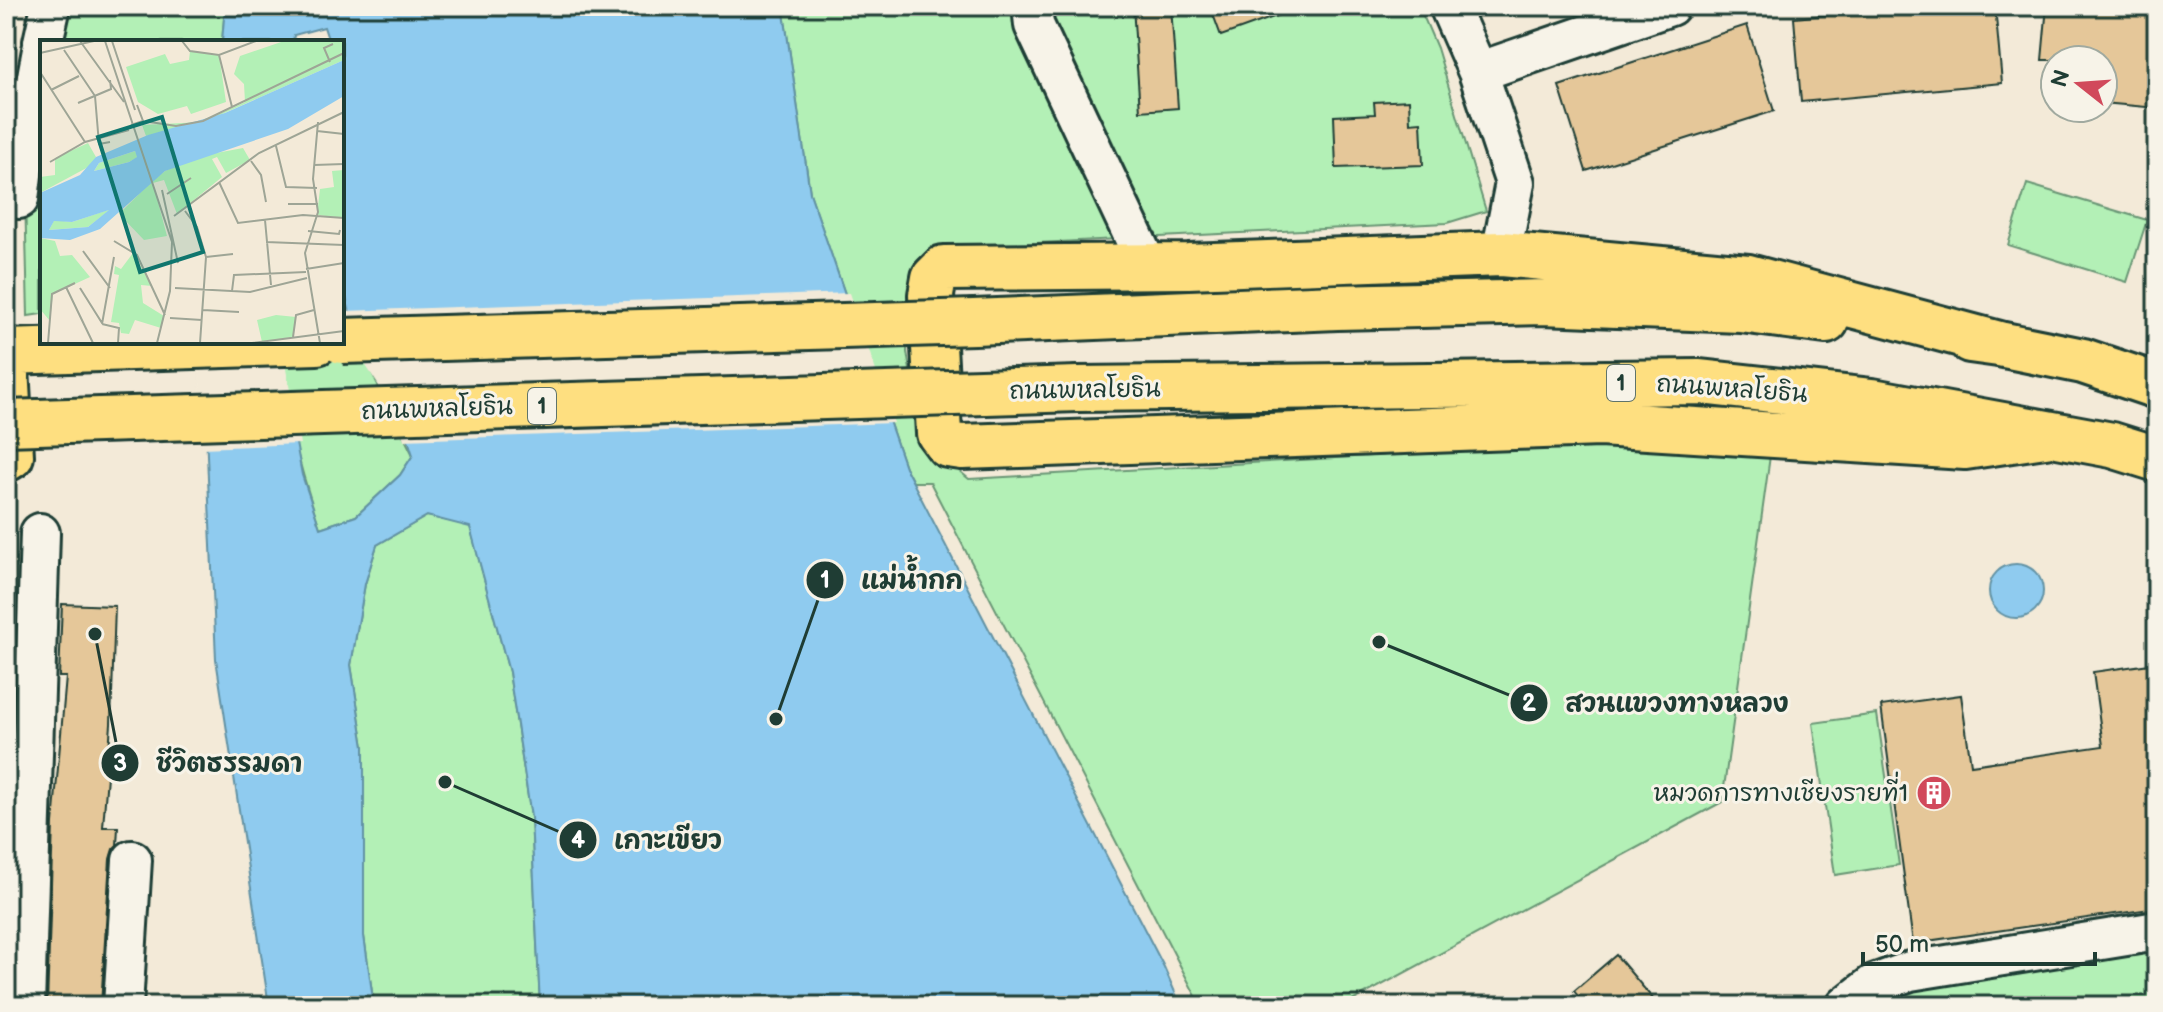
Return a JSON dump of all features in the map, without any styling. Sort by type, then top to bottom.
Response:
[{"type":"main road","points":[[2051,434],[1965,447],[1600,424],[962,447],[948,445],[939,433],[931,295],[934,278],[944,268],[1148,267],[1501,254],[1748,277],[1999,344],[2083,361],[2157,386]]},
{"type":"main road","points":[[344,341],[1543,302],[1741,310],[1999,344]]},
{"type":"main road","points":[[6,352],[255,344]]},
{"type":"main road","points":[[6,368],[11,456],[6,459]]},
{"type":"main road","name":"ถนนพหลโยธิน","points":[[6,423],[1078,389],[1700,382],[1872,401],[2112,445],[2157,459]]},
{"type":"street","points":[[43,40],[51,6]]},
{"type":"street","points":[[1032,6],[1034,25],[1148,267]]},
{"type":"street","points":[[1449,6],[1478,72],[1515,183],[1501,254]]},
{"type":"street","points":[[1478,72],[1670,6]]},
{"type":"street","points":[[19,199],[40,61]]},
{"type":"street","points":[[25,1006],[40,533]]},
{"type":"street","points":[[123,1006],[132,860]]},
{"type":"street","points":[[1846,1006],[1874,984],[1910,971],[2157,931]]},
{"type":"green space","points":[[52,6],[225,6],[222,40],[45,40]]},
{"type":"green space","points":[[783,6],[1419,6],[1437,48],[1486,211],[1447,223],[935,248],[910,295],[907,352],[919,424],[940,455],[969,479],[1600,443],[1770,456],[1722,802],[1343,1006],[1201,1006],[930,482],[913,482],[905,467],[810,193]]},
{"type":"green space","points":[[40,69],[40,314],[28,316],[24,154]]},
{"type":"green space","points":[[2027,184],[2147,220],[2127,282],[2008,245]]},
{"type":"green space","points":[[344,289],[358,345],[413,455],[400,475],[356,516],[320,528],[288,412],[283,344],[344,344]]},
{"type":"green space","points":[[427,516],[470,526],[509,672],[531,817],[540,1006],[374,1006],[364,936],[364,747],[351,665],[365,584],[377,545]]},
{"type":"green space","points":[[1877,714],[1899,865],[1835,875],[1813,723]]},
{"type":"green space","points":[[2157,943],[2157,1006],[1871,1006],[1887,993]]},
{"type":"water","points":[[225,6],[783,6],[810,193],[905,467],[1164,967],[1181,1006],[540,1006],[531,817],[509,672],[470,527],[427,516],[377,545],[365,584],[351,665],[364,747],[364,936],[374,1006],[269,1006],[216,659],[202,344],[282,369],[302,475],[320,528],[356,516],[400,475],[413,455],[398,409],[358,345],[344,289],[344,40],[328,40],[324,27],[294,35],[293,40],[222,40]]},
{"type":"water","points":[[2016,564],[2027,566],[2035,572],[2041,580],[2041,602],[2035,610],[2027,616],[2016,618],[2005,616],[1997,610],[1991,602],[1989,591],[1991,580],[1997,572],[2005,566]]},
{"type":"pier","points":[[849,293],[894,423],[404,440],[395,411],[354,347],[345,311]]},
{"type":"pier","points":[[198,344],[287,344],[286,369],[300,444],[202,448]]},
{"type":"building","points":[[1133,6],[1171,6],[1178,108],[1140,111]]},
{"type":"building","points":[[1210,6],[1295,6],[1296,9],[1221,36]]},
{"type":"building","points":[[1924,6],[1995,6],[2002,83],[1801,102],[1794,18]]},
{"type":"building","points":[[2047,6],[2109,6],[2157,11],[2157,108],[2119,104],[2119,44],[2043,44]]},
{"type":"building","points":[[1747,25],[1774,111],[1586,171],[1559,86]]},
{"type":"building","points":[[1409,100],[1410,123],[1421,122],[1423,165],[1336,168],[1334,116],[1375,114],[1374,102]]},
{"type":"building","points":[[62,604],[115,606],[111,724],[103,827],[118,827],[117,845],[110,859],[101,1006],[47,1006],[53,824],[66,677],[59,677]]},
{"type":"building","name":"หมวดการทางเชียงรายที่1","points":[[2157,663],[2157,908],[1913,943],[1881,706],[1961,695],[1971,765],[2103,746],[2093,672]]},
{"type":"building","points":[[1616,955],[1659,1006],[1586,1006],[1574,991]]},
{"type":"place","name":"ชีวิตธรรมดา","points":[[95,634]]},
{"type":"place","name":"สวนแขวงทางหลวง","points":[[1379,642]]},
{"type":"place","name":"แม่น้ำกก","points":[[776,719]]},
{"type":"place","name":"เกาะเขียว","points":[[445,782]]},
{"type":"place","name":"หมวดการทางเชียงรายที่1","points":[[1934,793]]}]
